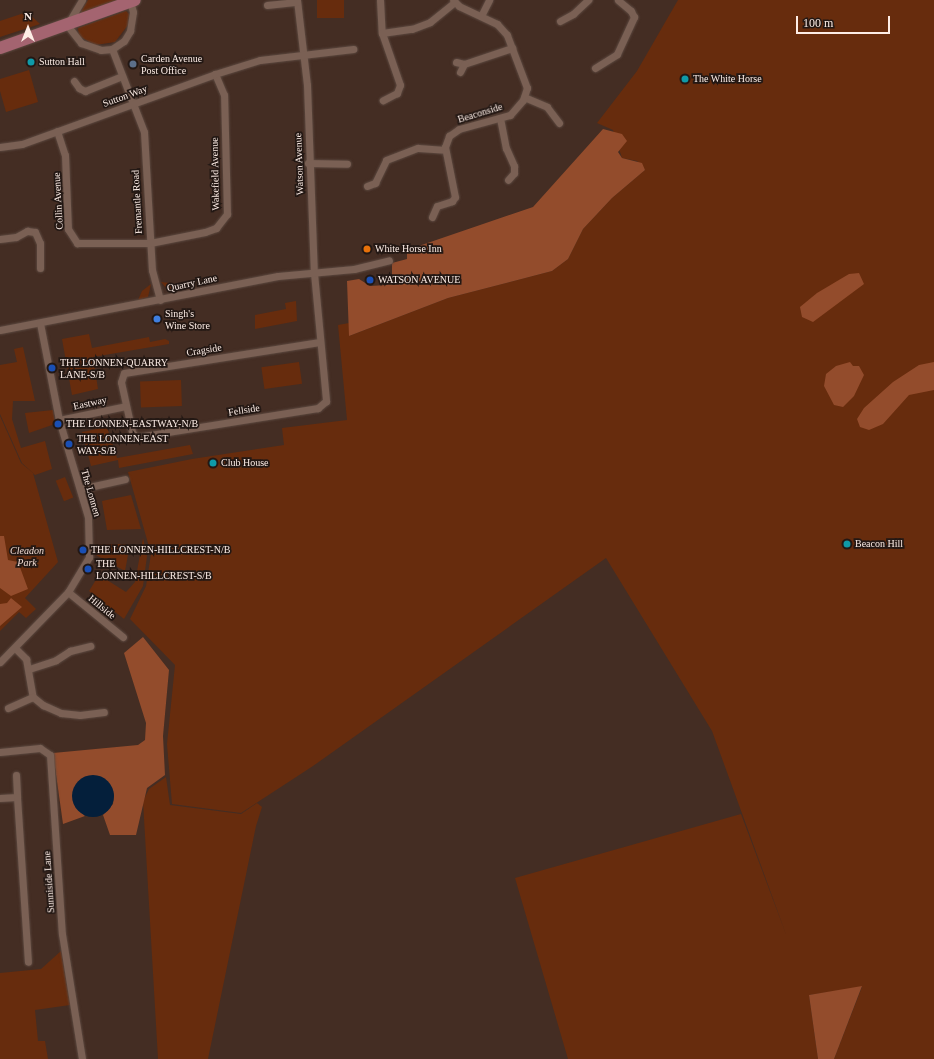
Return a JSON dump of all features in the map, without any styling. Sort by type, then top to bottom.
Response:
[{"type":"main road","points":[[0,48],[67,25],[132,0]]},
{"type":"street","points":[[82,0],[67,25],[75,38],[87,47],[101,50],[112,49],[124,41],[130,31],[132,0]]},
{"type":"street","points":[[380,0],[382,33],[400,85],[397,94],[383,100]]},
{"type":"street","points":[[481,16],[488,0]]},
{"type":"street","points":[[560,21],[573,14],[588,0]]},
{"type":"street","points":[[595,68],[617,54],[634,17],[631,10],[618,0]]},
{"type":"street","points":[[267,5],[297,1]]},
{"type":"street","name":"Watson Avenue","points":[[297,1],[307,85],[308,163],[314,273],[320,342]]},
{"type":"street","points":[[382,33],[412,29],[430,22],[454,1],[497,24],[507,35],[527,88],[524,98],[547,107],[559,123]]},
{"type":"street","points":[[456,62],[464,64],[512,48]]},
{"type":"street","name":"Fremantle Road","points":[[112,49],[144,132],[152,270],[160,300]]},
{"type":"street","name":"Sutton Way","points":[[0,147],[22,144],[215,74],[260,60],[353,49]]},
{"type":"street","points":[[460,72],[464,64]]},
{"type":"street","name":"Wakefield Avenue","points":[[150,243],[205,232],[216,228],[227,214],[224,95],[215,74]]},
{"type":"street","points":[[74,80],[79,88],[85,91],[122,76]]},
{"type":"street","name":"Beaconside","points":[[445,150],[449,136],[459,129],[510,114],[524,98]]},
{"type":"street","points":[[500,118],[506,148],[514,166],[514,173],[508,180]]},
{"type":"street","name":"Collin Avenue","points":[[56,131],[65,155],[68,229],[71,238],[77,243],[86,245],[150,243]]},
{"type":"street","points":[[367,186],[375,184],[386,160],[418,148],[445,150],[455,187],[455,197],[452,201],[437,206],[432,217]]},
{"type":"street","points":[[308,163],[347,164]]},
{"type":"street","points":[[0,239],[16,237],[27,231],[35,232],[40,243],[40,268]]},
{"type":"street","name":"Quarry Lane","points":[[0,330],[278,276],[354,269],[388,260]]},
{"type":"street","name":"The Lonnen","points":[[0,662],[68,592],[89,557],[88,517],[59,420],[40,323]]},
{"type":"street","name":"Cragside","points":[[126,406],[121,382],[124,373],[320,342]]},
{"type":"street","name":"Fellside","points":[[126,406],[132,432],[136,437],[318,408],[326,401],[320,342]]},
{"type":"street","name":"Eastway","points":[[59,420],[126,406]]},
{"type":"street","points":[[80,489],[125,479]]},
{"type":"street","name":"Hillside","points":[[68,592],[123,637]]},
{"type":"street","points":[[29,669],[56,660],[70,651],[90,646]]},
{"type":"street","points":[[15,648],[26,659],[33,697],[43,706],[61,713],[80,715],[104,712]]},
{"type":"street","points":[[8,708],[33,697]]},
{"type":"street","name":"Sunniside Lane","points":[[0,752],[40,748],[50,755],[62,934],[82,1059]]},
{"type":"street","points":[[16,775],[28,962]]},
{"type":"street","points":[[0,798],[17,797]]},
{"type":"green space","points":[[88,0],[117,0],[78,16]]},
{"type":"green space","points":[[317,0],[344,0],[344,18],[317,18]]},
{"type":"green space","points":[[678,0],[934,0],[934,1059],[834,1059],[862,987],[809,995],[818,1059],[568,1059],[515,878],[741,814],[787,937],[712,731],[606,558],[313,766],[241,813],[172,804],[167,744],[175,665],[130,619],[146,586],[151,554],[128,472],[192,459],[284,445],[282,428],[347,420],[338,325],[349,323],[349,336],[448,298],[552,271],[568,259],[583,229],[612,198],[645,170],[637,161],[622,158],[613,130],[597,123],[637,71]]},
{"type":"green space","points":[[126,11],[129,14],[128,25],[115,42],[95,45],[79,36],[78,28]]},
{"type":"green space","points":[[27,12],[40,24],[0,37],[0,21]]},
{"type":"green space","points":[[29,70],[38,102],[6,112],[0,91],[0,79]]},
{"type":"green space","points":[[161,282],[169,283],[179,290],[170,292]]},
{"type":"green space","points":[[151,284],[148,297],[138,300],[142,291]]},
{"type":"green space","points":[[296,301],[297,321],[255,329],[255,315],[286,309],[285,303]]},
{"type":"green space","points":[[89,334],[92,348],[149,337],[150,342],[165,339],[169,341],[169,344],[93,357],[98,389],[72,395],[62,339]]},
{"type":"green space","points":[[23,347],[35,401],[13,401],[12,419],[21,448],[45,441],[52,469],[35,475],[22,463],[0,414],[0,365],[17,362],[14,349]]},
{"type":"green space","points":[[299,362],[302,384],[264,389],[261,367]]},
{"type":"green space","points":[[181,380],[182,406],[141,407],[140,381]]},
{"type":"green space","points":[[53,410],[55,424],[29,433],[25,413]]},
{"type":"green space","name":"Cleadon Park","points":[[0,416],[21,463],[33,473],[58,562],[25,598],[36,609],[26,618],[19,612],[0,631]]},
{"type":"green space","points":[[107,427],[117,458],[190,445],[193,454],[119,468],[118,460],[91,466],[82,432]]},
{"type":"green space","points":[[65,477],[73,497],[64,501],[56,481]]},
{"type":"green space","points":[[131,495],[141,529],[107,530],[102,501]]},
{"type":"green space","points":[[143,538],[147,556],[143,586],[124,619],[89,591],[99,575],[126,592],[135,582]]},
{"type":"green space","points":[[95,544],[130,544],[125,571],[94,554]]},
{"type":"green space","points":[[166,777],[170,805],[241,814],[257,803],[262,807],[256,826],[208,1059],[158,1059],[143,801],[149,789]]},
{"type":"green space","points":[[61,951],[70,1005],[35,1010],[38,1041],[45,1041],[48,1059],[0,1059],[0,973],[41,969]]},
{"type":"shaded area","points":[[603,129],[622,134],[627,141],[618,152],[622,158],[642,163],[645,170],[612,198],[583,229],[568,259],[552,271],[448,298],[349,336],[347,281],[359,279],[370,286],[387,285],[392,280],[392,263],[407,259],[407,250],[533,207]]},
{"type":"shaded area","points":[[859,273],[864,284],[813,322],[802,317],[800,307],[817,293],[849,274]]},
{"type":"shaded area","points":[[850,362],[853,366],[859,366],[864,375],[854,396],[843,407],[834,405],[824,386],[826,374],[836,366]]},
{"type":"shaded area","points":[[934,362],[934,390],[909,395],[883,424],[869,430],[860,427],[857,419],[864,408],[893,382],[919,365]]},
{"type":"shaded area","points":[[0,536],[4,536],[8,560],[18,562],[28,589],[11,596],[0,588]]},
{"type":"shaded area","points":[[11,598],[22,607],[0,626],[0,604],[7,603]]},
{"type":"shaded area","points":[[143,637],[169,670],[163,736],[165,775],[147,788],[136,835],[110,835],[103,815],[113,804],[114,794],[99,776],[84,777],[75,806],[85,816],[63,824],[53,753],[138,745],[145,740],[146,723],[124,653]]},
{"type":"shaded area","points":[[862,986],[834,1059],[818,1059],[809,995]]},
{"type":"water","points":[[89,775],[97,775],[108,781],[114,792],[114,800],[108,811],[97,817],[89,817],[78,811],[72,800],[72,792],[78,781]]},
{"type":"place","name":"Sutton Hall","points":[[31,62]]},
{"type":"place","name":"Carden Avenue Post Office","points":[[133,64]]},
{"type":"place","name":"The White Horse","points":[[685,79]]},
{"type":"place","name":"White Horse Inn","points":[[367,249]]},
{"type":"place","name":"WATSON AVENUE","points":[[370,280]]},
{"type":"place","name":"Singh's Wine Store","points":[[157,319]]},
{"type":"place","name":"THE LONNEN-QUARRY LANE-S/B","points":[[52,368]]},
{"type":"place","name":"THE LONNEN-EASTWAY-N/B","points":[[58,424]]},
{"type":"place","name":"THE LONNEN-EAST WAY-S/B","points":[[69,444]]},
{"type":"place","name":"Club House","points":[[213,463]]},
{"type":"place","name":"Beacon Hill","points":[[847,544]]},
{"type":"place","name":"THE LONNEN-HILLCREST-N/B","points":[[83,550]]},
{"type":"place","name":"THE LONNEN-HILLCREST-S/B","points":[[88,569]]}]
